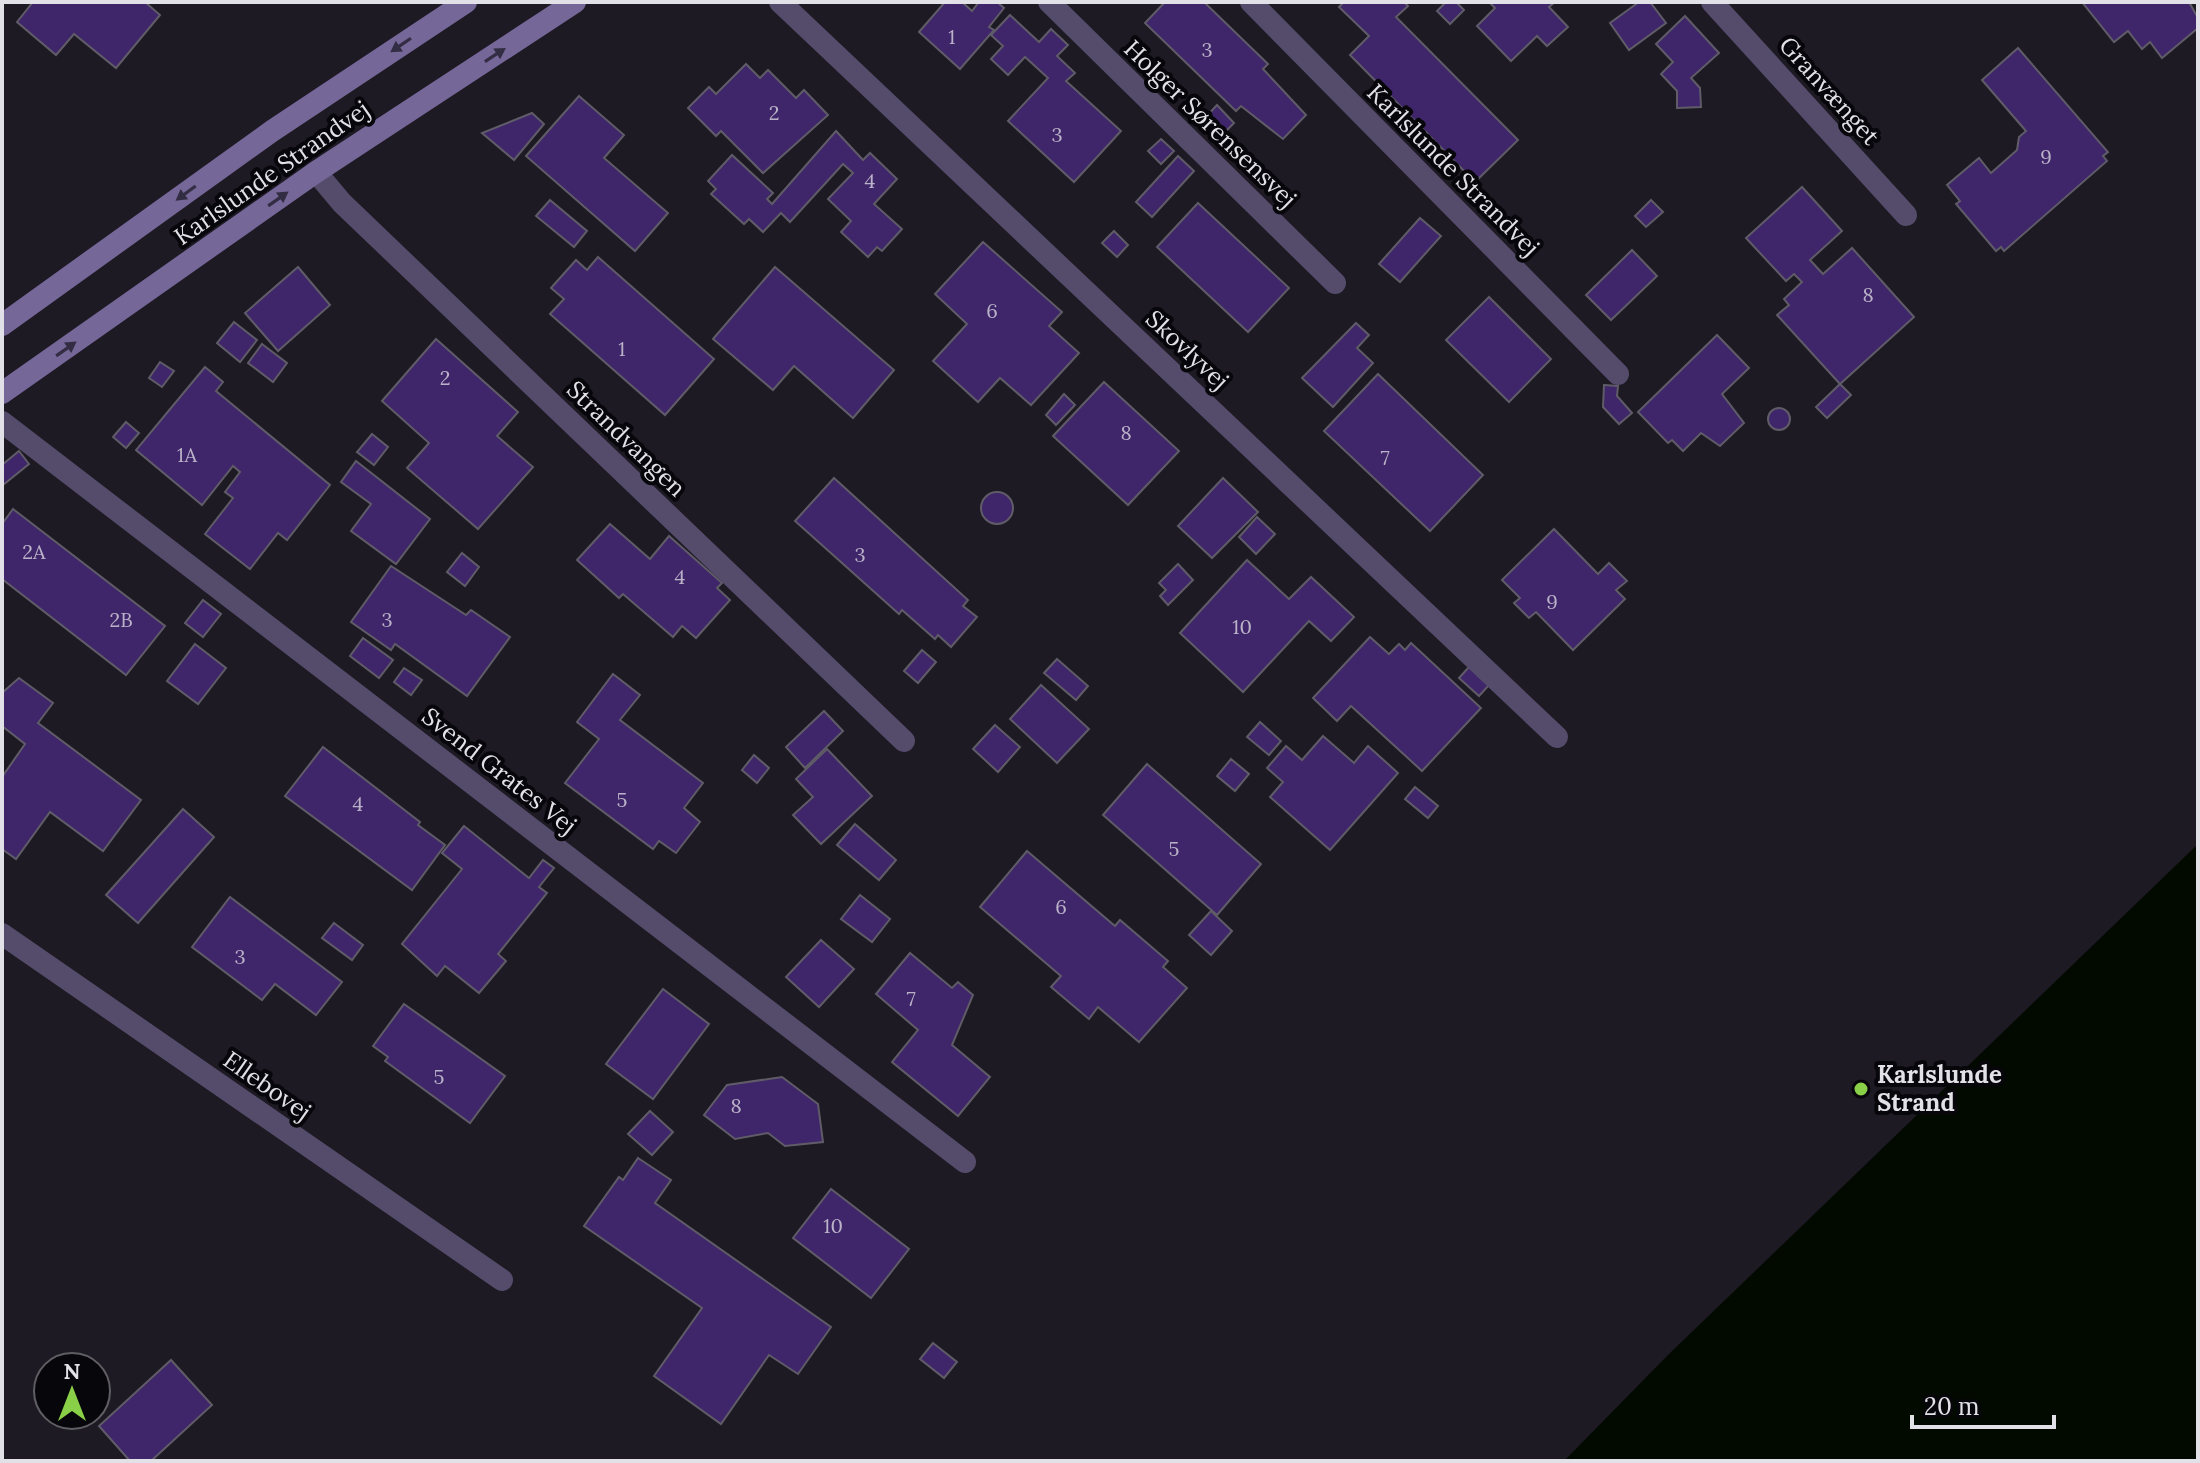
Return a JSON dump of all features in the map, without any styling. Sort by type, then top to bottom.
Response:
[{"type":"main road","name":"Karlslunde Strandvej","points":[[2,325],[272,131],[466,2]]},
{"type":"main road","name":"Karlslunde Strandvej","points":[[2,393],[316,172],[575,2]]},
{"type":"street","name":"Skovlyvej","points":[[780,2],[1557,737]]},
{"type":"street","name":"Holger Sørensensvej","points":[[1049,2],[1335,283]]},
{"type":"street","name":"Karlslunde Strandvej","points":[[1251,2],[1618,374]]},
{"type":"street","name":"Granvænget","points":[[1712,2],[1906,215]]},
{"type":"street","name":"Strandvangen","points":[[316,172],[342,203],[904,741]]},
{"type":"street","name":"Svend Grates Vej","points":[[2,422],[965,1162]]},
{"type":"street","name":"Ellebovej","points":[[2,934],[502,1280]]},
{"type":"shaded area","points":[[2198,844],[2198,1461],[1564,1461],[1668,1355]]},
{"type":"building","points":[[33,2],[145,2],[160,15],[116,68],[74,34],[56,55],[17,22]]},
{"type":"building","points":[[945,2],[962,2],[972,11],[979,2],[997,2],[1004,8],[989,27],[994,30],[960,69],[919,32]]},
{"type":"building","points":[[1165,2],[1204,2],[1268,64],[1263,69],[1306,115],[1283,139],[1241,106],[1236,111],[1145,23]]},
{"type":"building","points":[[1344,2],[1404,2],[1408,6],[1396,17],[1518,140],[1475,182],[1350,55],[1369,36],[1339,7]]},
{"type":"building","points":[[1446,2],[1456,2],[1464,10],[1450,24],[1437,11]]},
{"type":"building","points":[[1489,2],[1555,2],[1549,7],[1568,27],[1547,46],[1537,36],[1511,61],[1477,26],[1495,8]]},
{"type":"building","points":[[1639,2],[1650,2],[1666,23],[1629,50],[1610,23]]},
{"type":"building","points":[[2082,2],[2189,2],[2198,18],[2198,28],[2162,58],[2150,42],[2142,49],[2128,31],[2114,42]]},
{"type":"building","points":[[1010,15],[1039,42],[1051,29],[1068,45],[1057,56],[1075,73],[1066,81],[1121,131],[1074,182],[1008,121],[1048,78],[1025,57],[1008,75],[991,59],[1003,46],[991,35]]},
{"type":"building","points":[[1685,16],[1719,53],[1691,78],[1700,88],[1701,107],[1677,108],[1677,91],[1661,74],[1673,62],[1656,44]]},
{"type":"building","points":[[2018,48],[2108,152],[2103,156],[2107,161],[2004,251],[2001,247],[1996,251],[1956,204],[1960,201],[1947,185],[1979,158],[1991,173],[2017,150],[2019,137],[2026,131],[1982,80]]},
{"type":"building","points":[[746,64],[760,78],[768,70],[796,98],[804,90],[828,115],[763,173],[721,131],[716,136],[688,108],[709,87],[716,94]]},
{"type":"building","points":[[579,96],[624,135],[604,158],[668,213],[635,251],[526,156]]},
{"type":"building","points":[[1217,105],[1234,123],[1221,136],[1204,119]]},
{"type":"building","points":[[532,113],[544,124],[514,160],[482,133]]},
{"type":"building","points":[[836,131],[863,160],[870,153],[897,179],[874,204],[902,229],[882,251],[877,247],[868,257],[841,232],[851,221],[828,199],[853,173],[843,164],[790,222],[781,213],[763,232],[749,219],[744,224],[711,194],[716,189],[708,181],[732,155],[773,193],[767,199],[772,204]]},
{"type":"building","points":[[1161,139],[1174,151],[1161,164],[1148,151]]},
{"type":"building","points":[[1178,156],[1194,171],[1152,217],[1136,202]]},
{"type":"building","points":[[1802,187],[1842,231],[1810,260],[1823,274],[1852,248],[1914,317],[1840,384],[1777,315],[1789,305],[1784,299],[1802,282],[1794,274],[1786,281],[1746,238]]},
{"type":"building","points":[[550,200],[587,231],[574,247],[536,216]]},
{"type":"building","points":[[1651,200],[1663,212],[1646,227],[1635,216]]},
{"type":"building","points":[[1198,203],[1289,288],[1248,332],[1157,247]]},
{"type":"building","points":[[1420,218],[1441,236],[1400,282],[1379,264]]},
{"type":"building","points":[[1114,231],[1128,245],[1117,257],[1102,243]]},
{"type":"building","points":[[983,242],[1062,312],[1049,326],[1079,353],[1031,405],[1000,378],[978,402],[933,361],[967,324],[935,294]]},
{"type":"building","points":[[1632,250],[1657,276],[1611,320],[1586,295]]},
{"type":"building","points":[[598,257],[714,359],[665,415],[550,314],[564,299],[551,288],[576,260],[587,270]]},
{"type":"building","points":[[298,267],[330,305],[278,351],[245,313]]},
{"type":"building","points":[[775,267],[894,370],[853,418],[794,366],[773,390],[713,339]]},
{"type":"building","points":[[1489,297],[1551,359],[1509,402],[1446,340]]},
{"type":"building","points":[[234,322],[257,340],[240,362],[217,343]]},
{"type":"building","points":[[1356,323],[1369,335],[1357,348],[1373,363],[1333,407],[1302,378]]},
{"type":"building","points":[[1717,335],[1749,368],[1722,394],[1744,423],[1720,446],[1701,433],[1683,451],[1672,440],[1668,443],[1638,412]]},
{"type":"building","points":[[436,339],[518,412],[497,436],[533,467],[478,529],[407,468],[429,443],[382,401]]},
{"type":"building","points":[[262,344],[287,363],[273,382],[248,363]]},
{"type":"building","points":[[160,362],[174,371],[162,387],[149,378]]},
{"type":"building","points":[[205,367],[223,382],[216,391],[330,485],[287,540],[278,533],[250,569],[205,534],[233,498],[225,492],[240,472],[233,466],[202,505],[136,450]]},
{"type":"building","points":[[1378,374],[1483,475],[1430,531],[1324,431]]},
{"type":"building","points":[[1104,382],[1179,451],[1128,505],[1053,436]]},
{"type":"building","points":[[1840,384],[1851,395],[1827,418],[1816,407]]},
{"type":"building","points":[[1604,385],[1618,386],[1617,396],[1632,413],[1619,424],[1603,407]]},
{"type":"building","points":[[1064,394],[1075,405],[1056,425],[1046,415]]},
{"type":"building","points":[[1779,408],[1787,411],[1790,419],[1787,427],[1779,430],[1771,427],[1768,419],[1771,411]]},
{"type":"building","points":[[126,422],[139,433],[126,448],[113,437]]},
{"type":"building","points":[[372,434],[388,447],[374,465],[357,452]]},
{"type":"building","points":[[19,451],[29,464],[3,485],[2,465]]},
{"type":"building","points":[[356,461],[430,519],[396,564],[351,531],[371,504],[341,482]]},
{"type":"building","points":[[834,478],[968,600],[963,606],[977,617],[951,647],[938,635],[935,639],[902,610],[899,614],[795,521]]},
{"type":"building","points":[[1223,478],[1258,512],[1212,558],[1178,526]]},
{"type":"building","points":[[997,492],[1008,497],[1013,508],[1008,519],[997,524],[986,519],[981,508],[986,497]]},
{"type":"building","points":[[13,509],[165,626],[126,675],[2,579],[2,524]]},
{"type":"building","points":[[1257,517],[1275,534],[1256,554],[1239,537]]},
{"type":"building","points":[[610,524],[650,559],[669,536],[722,583],[717,588],[730,600],[696,638],[682,626],[673,637],[623,594],[619,598],[577,560]]},
{"type":"building","points":[[1554,529],[1598,574],[1609,563],[1627,581],[1616,590],[1625,599],[1573,650],[1536,612],[1529,618],[1514,603],[1520,598],[1502,580]]},
{"type":"building","points":[[462,553],[479,567],[465,586],[447,572]]},
{"type":"building","points":[[1247,560],[1289,599],[1311,577],[1354,617],[1331,641],[1309,621],[1243,692],[1180,633]]},
{"type":"building","points":[[1178,564],[1193,580],[1168,605],[1160,596],[1166,590],[1159,583]]},
{"type":"building","points":[[391,566],[466,615],[471,610],[510,637],[467,696],[395,644],[391,650],[351,622]]},
{"type":"building","points":[[203,600],[221,614],[203,637],[185,623]]},
{"type":"building","points":[[1370,637],[1389,654],[1399,644],[1405,650],[1411,643],[1481,708],[1422,771],[1351,706],[1337,721],[1313,698]]},
{"type":"building","points":[[363,638],[393,660],[379,678],[350,656]]},
{"type":"building","points":[[195,644],[226,668],[198,704],[167,681]]},
{"type":"building","points":[[922,650],[936,662],[918,683],[904,671]]},
{"type":"building","points":[[1057,659],[1088,686],[1076,700],[1044,673]]},
{"type":"building","points":[[1469,667],[1489,685],[1479,696],[1459,678]]},
{"type":"building","points":[[404,668],[422,680],[411,695],[394,682]]},
{"type":"building","points":[[613,674],[640,695],[620,720],[703,783],[684,808],[700,822],[676,853],[659,841],[653,849],[565,783],[599,739],[577,722]]},
{"type":"building","points":[[19,678],[53,703],[38,723],[141,800],[103,851],[50,812],[16,859],[2,849],[2,777],[25,744],[2,726],[2,693]]},
{"type":"building","points":[[1041,685],[1089,729],[1057,763],[1010,719]]},
{"type":"building","points":[[824,711],[843,731],[805,768],[786,747]]},
{"type":"building","points":[[1260,722],[1281,741],[1269,755],[1247,737]]},
{"type":"building","points":[[995,725],[1020,747],[998,772],[973,749]]},
{"type":"building","points":[[1323,736],[1354,763],[1368,746],[1398,773],[1330,850],[1270,797],[1283,782],[1267,768],[1286,746],[1302,760]]},
{"type":"building","points":[[323,747],[445,845],[412,890],[285,796]]},
{"type":"building","points":[[827,749],[872,796],[821,844],[793,815],[813,797],[796,779]]},
{"type":"building","points":[[754,755],[769,768],[757,783],[742,770]]},
{"type":"building","points":[[1231,759],[1249,774],[1235,791],[1217,776]]},
{"type":"building","points":[[1147,764],[1261,864],[1217,915],[1103,815]]},
{"type":"building","points":[[1415,787],[1438,806],[1428,818],[1405,799]]},
{"type":"building","points":[[183,809],[214,837],[138,923],[106,895]]},
{"type":"building","points":[[855,824],[896,860],[879,880],[837,845]]},
{"type":"building","points":[[464,826],[529,878],[543,860],[554,868],[539,887],[547,893],[498,954],[506,961],[479,993],[445,966],[437,976],[402,944],[462,869],[442,853]]},
{"type":"building","points":[[1027,851],[1115,926],[1120,920],[1168,961],[1163,967],[1187,988],[1139,1042],[1098,1007],[1089,1019],[1051,987],[1061,976],[980,907]]},
{"type":"building","points":[[860,895],[890,919],[872,942],[841,919]]},
{"type":"building","points":[[230,897],[342,982],[316,1015],[275,984],[262,1000],[192,947]]},
{"type":"building","points":[[1211,911],[1232,931],[1211,955],[1189,935]]},
{"type":"building","points":[[334,923],[363,945],[352,960],[322,938]]},
{"type":"building","points":[[821,940],[854,969],[819,1007],[786,977]]},
{"type":"building","points":[[910,953],[952,988],[958,982],[973,995],[952,1045],[990,1077],[958,1116],[892,1062],[918,1030],[876,994]]},
{"type":"building","points":[[663,989],[709,1024],[653,1099],[606,1064]]},
{"type":"building","points":[[404,1004],[505,1076],[470,1123],[385,1061],[388,1057],[373,1046]]},
{"type":"building","points":[[782,1077],[818,1104],[823,1142],[785,1146],[768,1133],[735,1139],[704,1115],[727,1085]]},
{"type":"building","points":[[650,1111],[673,1132],[652,1155],[628,1134]]},
{"type":"building","points":[[638,1158],[671,1180],[655,1203],[831,1327],[798,1374],[769,1355],[721,1424],[654,1376],[702,1308],[584,1226],[619,1177],[623,1180]]},
{"type":"building","points":[[831,1189],[909,1249],[871,1298],[793,1238]]},
{"type":"building","points":[[933,1343],[957,1362],[944,1378],[920,1359]]},
{"type":"building","points":[[171,1360],[212,1405],[151,1461],[130,1461],[103,1431],[112,1431],[112,1414]]},
{"type":"place","name":"Karlslunde Strand","points":[[1861,1089]]}]
